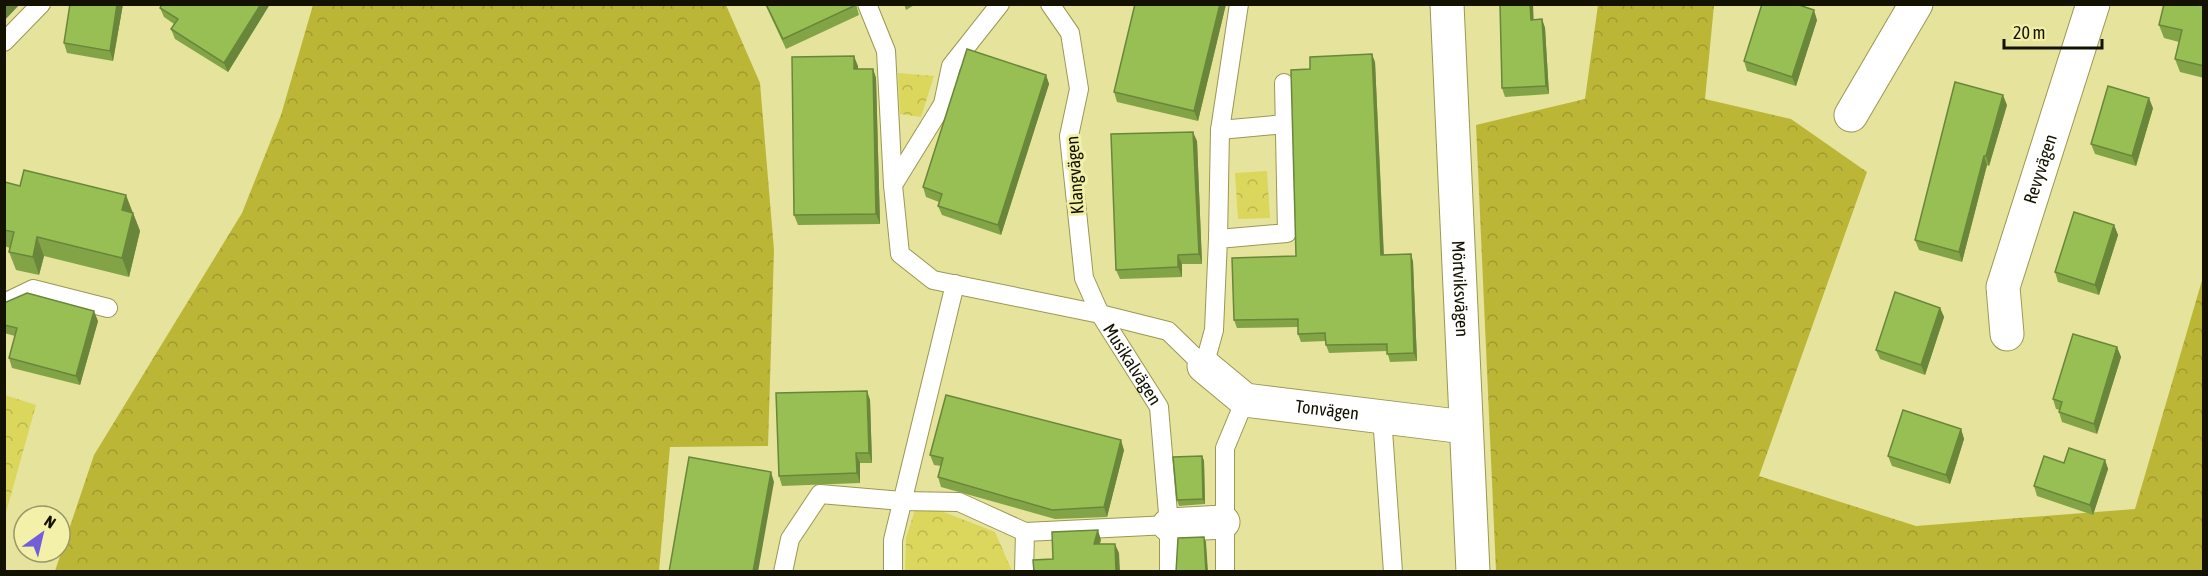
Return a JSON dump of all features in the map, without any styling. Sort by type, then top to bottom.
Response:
[{"type":"street","name":"Mörtviksvägen","points":[[1447,4],[1473,572]]},
{"type":"street","points":[[1851,115],[1916,4]]},
{"type":"street","name":"Revyvägen","points":[[2007,334],[2003,287],[2093,4]]},
{"type":"street","points":[[1204,366],[1245,400]]},
{"type":"street","name":"Tonvägen","points":[[1245,400],[1465,427]]},
{"type":"street","points":[[1169,525],[1223,522]]},
{"type":"lane","points":[[4,42],[41,4]]},
{"type":"lane","points":[[867,4],[886,51],[893,185],[900,254],[933,280],[1100,314],[1168,331],[1204,366],[1214,330],[1220,130],[1239,4]]},
{"type":"lane","points":[[893,185],[943,104],[951,66],[1000,4]]},
{"type":"lane","name":"Klangvägen","points":[[1050,4],[1070,33],[1079,89],[1069,136],[1084,278],[1100,314]]},
{"type":"lane","points":[[1218,239],[1287,233],[1284,83]]},
{"type":"lane","points":[[1220,130],[1285,124]]},
{"type":"lane","points":[[892,572],[893,540],[955,284]]},
{"type":"lane","points":[[4,303],[33,289],[108,308]]},
{"type":"lane","name":"Musikalvägen","points":[[1100,314],[1159,407],[1169,525],[1169,572]]},
{"type":"lane","points":[[1225,572],[1223,522],[1225,448],[1245,400]]},
{"type":"lane","points":[[1382,416],[1393,572]]},
{"type":"lane","points":[[783,572],[790,539],[820,494],[902,501],[959,502],[1025,532],[1169,525]]},
{"type":"lane","points":[[1024,572],[1025,532]]},
{"type":"green space","points":[[313,5],[726,5],[760,83],[774,250],[768,446],[670,447],[659,571],[55,571],[57,564],[72,564],[72,520],[94,455],[242,213],[281,115]]},
{"type":"green space","points":[[1598,5],[1714,5],[1705,99],[1791,119],[1867,172],[1759,476],[1916,526],[2135,509],[2203,277],[2203,571],[1496,571],[1476,125],[1585,99]]},
{"type":"green space","points":[[898,73],[934,76],[921,117],[900,114]]},
{"type":"green space","points":[[1267,171],[1270,218],[1238,219],[1235,173]]},
{"type":"green space","points":[[5,395],[36,405],[4,516]]},
{"type":"green space","points":[[936,509],[995,532],[1012,571],[905,572],[906,538],[915,510]]},
{"type":"building","points":[[70,4],[117,4],[110,51],[64,43]]},
{"type":"building","points":[[162,4],[261,4],[224,63],[171,29],[178,19],[160,8]]},
{"type":"building","points":[[766,4],[856,4],[856,5],[783,39]]},
{"type":"building","points":[[1135,4],[1220,4],[1194,111],[1114,92]]},
{"type":"building","points":[[1500,4],[1530,4],[1531,20],[1542,19],[1546,86],[1502,88]]},
{"type":"building","points":[[1762,4],[1796,4],[1814,10],[1792,77],[1744,61]]},
{"type":"building","points":[[2164,4],[2204,4],[2204,66],[2175,59],[2182,30],[2159,25]]},
{"type":"building","points":[[967,49],[1046,75],[998,225],[938,206],[942,194],[923,187]]},
{"type":"building","points":[[1372,54],[1381,255],[1411,254],[1414,353],[1387,354],[1387,344],[1326,345],[1325,333],[1298,334],[1298,319],[1234,320],[1232,258],[1296,256],[1291,70],[1310,69],[1310,57]]},
{"type":"building","points":[[854,56],[854,69],[873,69],[876,214],[794,215],[792,57]]},
{"type":"building","points":[[1955,82],[2003,95],[1986,156],[1984,156],[1959,252],[1915,240]]},
{"type":"building","points":[[2108,86],[2149,98],[2132,156],[2091,144]]},
{"type":"building","points":[[1193,132],[1199,254],[1178,255],[1178,267],[1116,270],[1111,134]]},
{"type":"building","points":[[24,170],[126,195],[122,210],[133,213],[122,258],[37,237],[33,257],[9,252],[14,232],[4,230],[4,182],[20,186]]},
{"type":"building","points":[[2074,212],[2114,225],[2095,285],[2055,272]]},
{"type":"building","points":[[1895,292],[1940,308],[1921,365],[1876,350]]},
{"type":"building","points":[[27,293],[94,311],[76,376],[9,358],[17,328],[4,325],[4,303]]},
{"type":"building","points":[[2073,334],[2117,347],[2094,424],[2059,412],[2062,402],[2053,399]]},
{"type":"building","points":[[867,391],[869,453],[856,453],[857,473],[779,476],[776,393]]},
{"type":"building","points":[[946,395],[1121,440],[1104,507],[1052,510],[938,477],[943,458],[930,455]]},
{"type":"building","points":[[1903,410],[1961,429],[1946,475],[1888,456]]},
{"type":"building","points":[[2069,448],[2105,460],[2090,505],[2034,486],[2044,456],[2064,463]]},
{"type":"building","points":[[1202,456],[1203,499],[1177,500],[1173,457]]},
{"type":"building","points":[[689,457],[771,472],[753,572],[669,572]]},
{"type":"building","points":[[1098,530],[1094,544],[1115,544],[1116,572],[1034,572],[1033,560],[1053,559],[1052,532]]},
{"type":"building","points":[[1204,537],[1206,572],[1176,572],[1178,538]]}]
